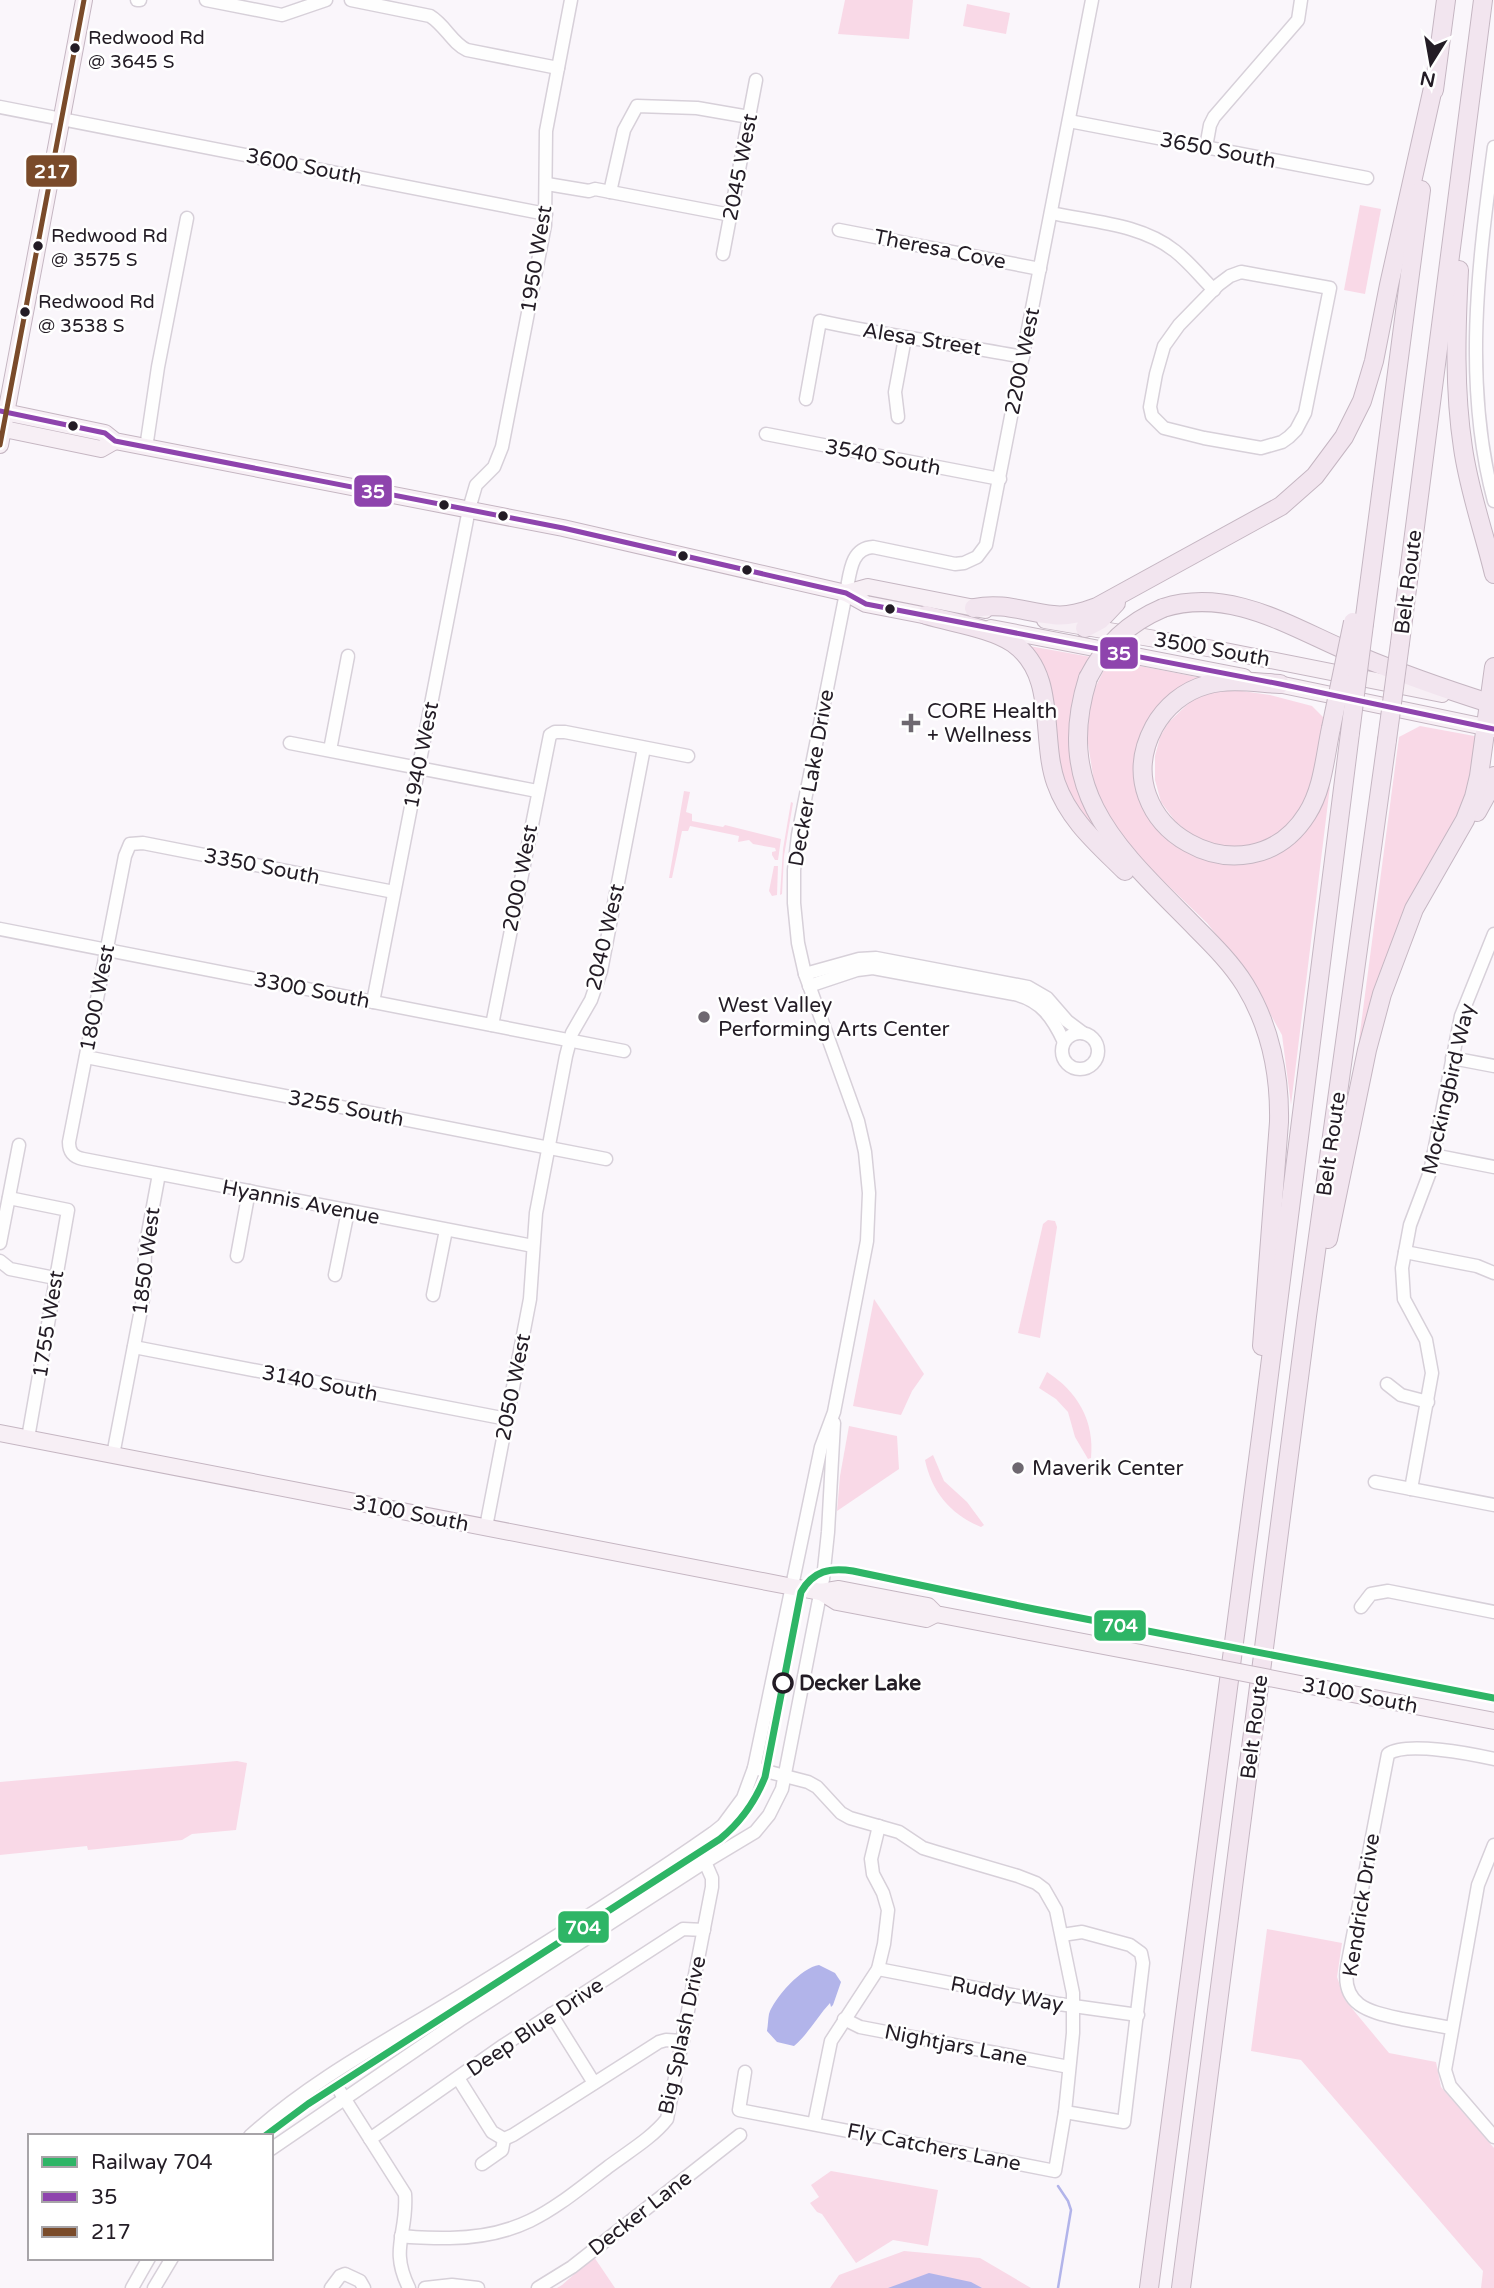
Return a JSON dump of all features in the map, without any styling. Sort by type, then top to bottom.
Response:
[{"type":"highway","name":"Belt Route","points":[[1149,2288],[1350,733],[1359,623],[1375,538],[1446,0]]},
{"type":"highway","name":"Belt Route","points":[[1181,2288],[1307,1316],[1400,643],[1483,0]]},
{"type":"highway","points":[[1475,65],[1472,138],[1459,271],[1457,383],[1467,471],[1494,574]]},
{"type":"highway","points":[[974,608],[993,604],[1066,615],[1097,607],[1281,506],[1315,476],[1344,437],[1362,401],[1374,361],[1435,79]]},
{"type":"highway","points":[[1085,628],[1100,620],[1132,589]]},
{"type":"highway","points":[[1263,1422],[1263,1315],[1279,1122],[1276,1079],[1265,1028],[1245,984],[1221,954],[1121,850],[1093,806],[1082,771],[1077,737],[1079,714],[1088,678],[1103,652],[1115,638],[1139,620],[1163,608],[1205,601],[1242,606],[1380,665],[1492,701]]},
{"type":"highway","points":[[926,615],[999,636],[1016,646],[1029,659],[1042,688],[1050,762],[1065,802],[1076,821],[1225,970],[1243,995],[1258,1024],[1276,1079]]},
{"type":"highway","points":[[1280,684],[1230,682],[1206,685],[1182,696],[1162,715],[1152,732],[1146,749],[1144,779],[1153,807],[1162,822],[1174,834],[1198,849],[1225,856],[1253,853],[1279,842],[1301,822],[1312,806],[1318,788],[1359,623]]},
{"type":"highway","points":[[1307,1316],[1334,1215],[1367,1050],[1382,995],[1414,909],[1458,833],[1477,787],[1490,728],[1494,667]]},
{"type":"highway","points":[[1458,833],[1479,809],[1494,776]]},
{"type":"main road","points":[[2,425],[84,0]]},
{"type":"main road","name":"3500 South","points":[[2,425],[101,449],[115,441],[469,509],[615,539],[846,593],[866,604],[1280,684],[1490,728]]},
{"type":"main road","name":"3500 South","points":[[846,593],[868,587],[1492,701]]},
{"type":"main road","name":"3100 South","points":[[0,1433],[793,1587],[821,1592],[839,1589],[928,1606],[936,1614],[1494,1721]]},
{"type":"street","points":[[206,0],[282,15],[326,0]]},
{"type":"street","points":[[351,0],[430,16],[440,22],[460,47],[467,50],[558,68]]},
{"type":"street","name":"1950 West","points":[[469,509],[477,485],[494,467],[502,447],[546,214],[547,131],[571,0]]},
{"type":"street","name":"2200 West","points":[[846,593],[855,557],[866,548],[956,564],[969,562],[977,557],[986,545],[1092,0]]},
{"type":"street","points":[[1206,147],[1214,117],[1298,20],[1301,0]]},
{"type":"street","name":"2045 West","points":[[723,254],[757,80]]},
{"type":"street","points":[[610,192],[624,130],[637,106],[697,108],[749,117]]},
{"type":"street","name":"3600 South","points":[[0,107],[546,214]]},
{"type":"street","name":"3650 South","points":[[1069,121],[1367,178]]},
{"type":"street","points":[[1494,147],[1481,267],[1475,363],[1479,429],[1494,501]]},
{"type":"street","points":[[547,180],[589,191],[595,189],[731,215]]},
{"type":"street","points":[[1051,213],[1122,227],[1154,238],[1174,250],[1213,290]]},
{"type":"street","points":[[146,448],[158,367],[187,218]]},
{"type":"street","name":"Theresa Cove","points":[[839,230],[1041,269]]},
{"type":"street","points":[[1241,272],[1330,288],[1311,392],[1301,422],[1282,442],[1261,448],[1173,432],[1157,422],[1151,411],[1156,374],[1164,346],[1179,325],[1213,290],[1230,276],[1241,272]]},
{"type":"street","name":"Alesa Street","points":[[806,399],[820,321],[1023,357]]},
{"type":"street","points":[[898,417],[895,392],[905,338]]},
{"type":"street","name":"3540 South","points":[[766,434],[1000,479]]},
{"type":"street","name":"1940 West","points":[[373,1002],[469,509]]},
{"type":"street","name":"Decker Lake Drive","points":[[273,2148],[342,2095],[755,1832],[775,1805],[786,1776],[821,1592],[828,1532],[834,1412],[865,1252],[869,1193],[865,1152],[858,1121],[807,980],[794,917],[796,853],[846,593]]},
{"type":"street","points":[[330,750],[348,656]]},
{"type":"street","name":"2000 West","points":[[492,1025],[547,742],[552,733],[561,732],[644,747]]},
{"type":"street","points":[[290,743],[537,791]]},
{"type":"street","points":[[644,747],[688,756]]},
{"type":"street","name":"2040 West","points":[[533,1246],[537,1201],[570,1040],[591,1000],[601,971],[644,747]]},
{"type":"street","name":"3350 South","points":[[130,844],[147,844],[394,892]]},
{"type":"street","name":"1800 West","points":[[71,1152],[69,1142],[125,856],[130,844]]},
{"type":"street","name":"3300 South","points":[[0,929],[624,1051]]},
{"type":"street","name":"Mockingbird Way","points":[[1411,1489],[1431,1385],[1432,1361],[1426,1340],[1404,1299],[1401,1279],[1405,1252],[1410,1225],[1428,1180],[1461,1016],[1490,956],[1494,934]]},
{"type":"street","points":[[876,958],[1013,984],[1041,993],[1068,1021],[1094,1038],[1099,1048],[1097,1059],[1090,1067],[1075,1069],[1066,1063],[1062,1053],[1064,1042],[1057,1027],[1041,1006],[1014,994],[873,968],[807,980],[859,959],[876,958]]},
{"type":"street","points":[[1064,1042],[1073,1034],[1083,1033]]},
{"type":"street","name":"3255 South","points":[[86,1057],[606,1159]]},
{"type":"street","points":[[1452,1058],[1494,1066]]},
{"type":"street","points":[[0,1243],[19,1145]]},
{"type":"street","name":"Hyannis Avenue","points":[[71,1152],[83,1159],[533,1246]]},
{"type":"street","points":[[1433,1155],[1494,1167]]},
{"type":"street","name":"1850 West","points":[[113,1455],[146,1284],[146,1240],[159,1174]]},
{"type":"street","points":[[237,1256],[249,1191]]},
{"type":"street","name":"1755 West","points":[[9,1198],[68,1210],[28,1438]]},
{"type":"street","points":[[335,1275],[348,1210]]},
{"type":"street","points":[[433,1295],[446,1230]]},
{"type":"street","name":"2050 West","points":[[486,1527],[530,1298],[533,1246]]},
{"type":"street","points":[[1405,1252],[1483,1268],[1494,1273]]},
{"type":"street","points":[[0,1261],[10,1269],[55,1278]]},
{"type":"street","name":"3140 South","points":[[134,1347],[507,1419]]},
{"type":"street","points":[[1387,1384],[1401,1395],[1428,1402]]},
{"type":"street","name":"Decker Lake Drive","points":[[252,2134],[301,2094],[485,1981],[723,1825],[743,1798],[754,1768],[821,1447],[834,1412]]},
{"type":"street","points":[[1375,1482],[1494,1505]]},
{"type":"street","points":[[1361,1607],[1371,1594],[1388,1591],[1494,1612]]},
{"type":"street","name":"Kendrick Drive","points":[[1451,2028],[1371,2012],[1354,2000],[1346,1983],[1347,1967],[1387,1758],[1391,1751],[1445,1750],[1494,1759]]},
{"type":"street","points":[[754,1768],[817,1787],[833,1806],[850,1818],[899,1832],[923,1848],[1036,1883],[1052,1901],[1072,1979],[1073,2006],[1065,2112],[1124,2122],[1143,1967],[1141,1953],[1130,1945],[1086,1933],[1062,1935]]},
{"type":"street","points":[[814,2124],[831,2041],[877,1969],[888,1918],[887,1902],[872,1867],[872,1851],[879,1826]]},
{"type":"street","points":[[1494,1844],[1445,2063],[1448,2081],[1494,2137]]},
{"type":"street","name":"Big Splash Drive","points":[[401,2236],[488,2236],[511,2230],[557,2206],[667,2119],[713,1882],[705,1862]]},
{"type":"street","name":"Deep Blue Drive","points":[[370,2139],[551,2014],[683,1929],[705,1930]]},
{"type":"street","name":"Ruddy Way","points":[[877,1969],[1073,2006],[1138,2015]]},
{"type":"street","points":[[551,2014],[594,2083]]},
{"type":"street","name":"Nightjars Lane","points":[[844,2019],[860,2027],[1069,2067]]},
{"type":"street","points":[[458,2078],[492,2132],[505,2138],[513,2136],[659,2042],[683,2041]]},
{"type":"street","name":"Fly Catchers Lane","points":[[745,2073],[739,2110],[1055,2171],[1065,2112]]},
{"type":"street","points":[[342,2095],[405,2194],[406,2207],[399,2264],[409,2288]]},
{"type":"street","name":"Decker Lane","points":[[538,2288],[572,2267],[740,2135]]},
{"type":"street","points":[[482,2164],[502,2150],[505,2138]]},
{"type":"street","points":[[132,2288],[148,2260]]},
{"type":"street","points":[[153,2288],[171,2260]]},
{"type":"street","points":[[331,2288],[340,2276],[345,2274],[360,2281],[364,2288]]},
{"type":"street","points":[[425,2288],[442,2285],[478,2288]]},
{"type":"shaded area","points":[[845,0],[913,0],[909,39],[838,34]]},
{"type":"shaded area","points":[[967,4],[1010,13],[1006,34],[963,26]]},
{"type":"shaded area","points":[[1360,205],[1381,209],[1365,294],[1344,290]]},
{"type":"shaded area","points":[[1029,646],[1091,657],[1077,687],[1072,709],[1072,731],[1083,776],[1121,858],[1072,805],[1059,769]]},
{"type":"shaded area","points":[[1109,660],[1207,679],[1169,699],[1143,796],[1159,831],[1175,845],[1206,859],[1223,863],[1256,862],[1272,856],[1301,836],[1330,786],[1291,1105],[1282,1035],[1249,976],[1207,923],[1110,825],[1094,782],[1087,737],[1091,696]]},
{"type":"shaded area","points":[[1235,690],[1270,695],[1312,706],[1328,722],[1313,792],[1298,822],[1259,847],[1205,846],[1175,821],[1161,802],[1155,780],[1155,756],[1160,737],[1168,723],[1194,698],[1208,693]]},
{"type":"shaded area","points":[[1420,726],[1480,737],[1467,808],[1364,1041],[1359,1040],[1399,737]]},
{"type":"shaded area","points":[[684,791],[690,792],[686,812],[692,814],[692,821],[723,827],[725,825],[781,839],[778,860],[772,855],[772,852],[776,851],[775,848],[753,844],[749,840],[738,842],[739,836],[690,826],[688,831],[682,831],[672,878],[669,878]]},
{"type":"shaded area","points":[[791,802],[793,803],[780,895],[783,849]]},
{"type":"shaded area","points":[[774,866],[778,866],[777,895],[772,896],[769,891]]},
{"type":"shaded area","points":[[1048,1220],[1055,1221],[1057,1227],[1040,1338],[1018,1333],[1043,1224]]},
{"type":"shaded area","points":[[874,1299],[924,1374],[912,1391],[901,1415],[853,1406]]},
{"type":"shaded area","points":[[1047,1372],[1067,1388],[1082,1408],[1090,1432],[1091,1458],[1088,1459],[1075,1437],[1068,1412],[1056,1399],[1039,1388]]},
{"type":"shaded area","points":[[849,1426],[897,1436],[899,1469],[837,1511],[840,1476]]},
{"type":"shaded area","points":[[933,1455],[944,1481],[967,1502],[984,1525],[981,1527],[960,1516],[944,1501],[932,1482],[925,1460]]},
{"type":"shaded area","points":[[237,1761],[247,1763],[236,1830],[192,1834],[182,1840],[88,1850],[87,1846],[0,1855],[0,1782]]},
{"type":"shaded area","points":[[1267,1929],[1342,1943],[1337,1977],[1345,2000],[1389,2053],[1436,2062],[1441,2087],[1494,2148],[1494,2288],[1481,2288],[1483,2271],[1301,2060],[1251,2051]]},
{"type":"shaded area","points":[[831,2171],[938,2190],[928,2246],[893,2240],[856,2263],[822,2214],[810,2203],[819,2197],[811,2185]]},
{"type":"shaded area","points":[[904,2251],[980,2258],[1031,2288],[830,2288],[839,2275]]},
{"type":"shaded area","points":[[594,2257],[615,2288],[557,2288],[562,2285]]},
{"type":"water","points":[[819,1965],[835,1973],[841,1982],[833,2005],[831,2007],[830,2003],[794,2046],[777,2042],[767,2031],[772,2007],[797,1977]]},
{"type":"water","points":[[929,2273],[971,2282],[982,2288],[888,2288]]},
{"type":"waterway","points":[[1058,2186],[1071,2210],[1058,2288]]},
{"type":"rail line","name":"704","points":[[268,2134],[308,2104],[720,1839],[741,1819],[765,1777],[801,1592],[811,1579],[823,1572],[853,1571],[1494,1698]]},
{"type":"transit line","name":"217","points":[[0,445],[84,0]]},
{"type":"transit line","name":"35","points":[[0,411],[105,433],[115,441],[563,528],[846,593],[866,604],[1280,684],[1494,729]]},
{"type":"place","name":"Redwood Rd @ 3645 S","points":[[75,48]]},
{"type":"place","name":"Redwood Rd @ 3575 S","points":[[38,246]]},
{"type":"place","name":"Redwood Rd @ 3538 S","points":[[25,312]]},
{"type":"place","name":"CORE Health + Wellness","points":[[911,723]]},
{"type":"place","name":"West Valley Performing Arts Center","points":[[704,1017]]},
{"type":"place","name":"Maverik Center","points":[[1018,1468]]},
{"type":"place","name":"Decker Lake","points":[[783,1683]]}]
